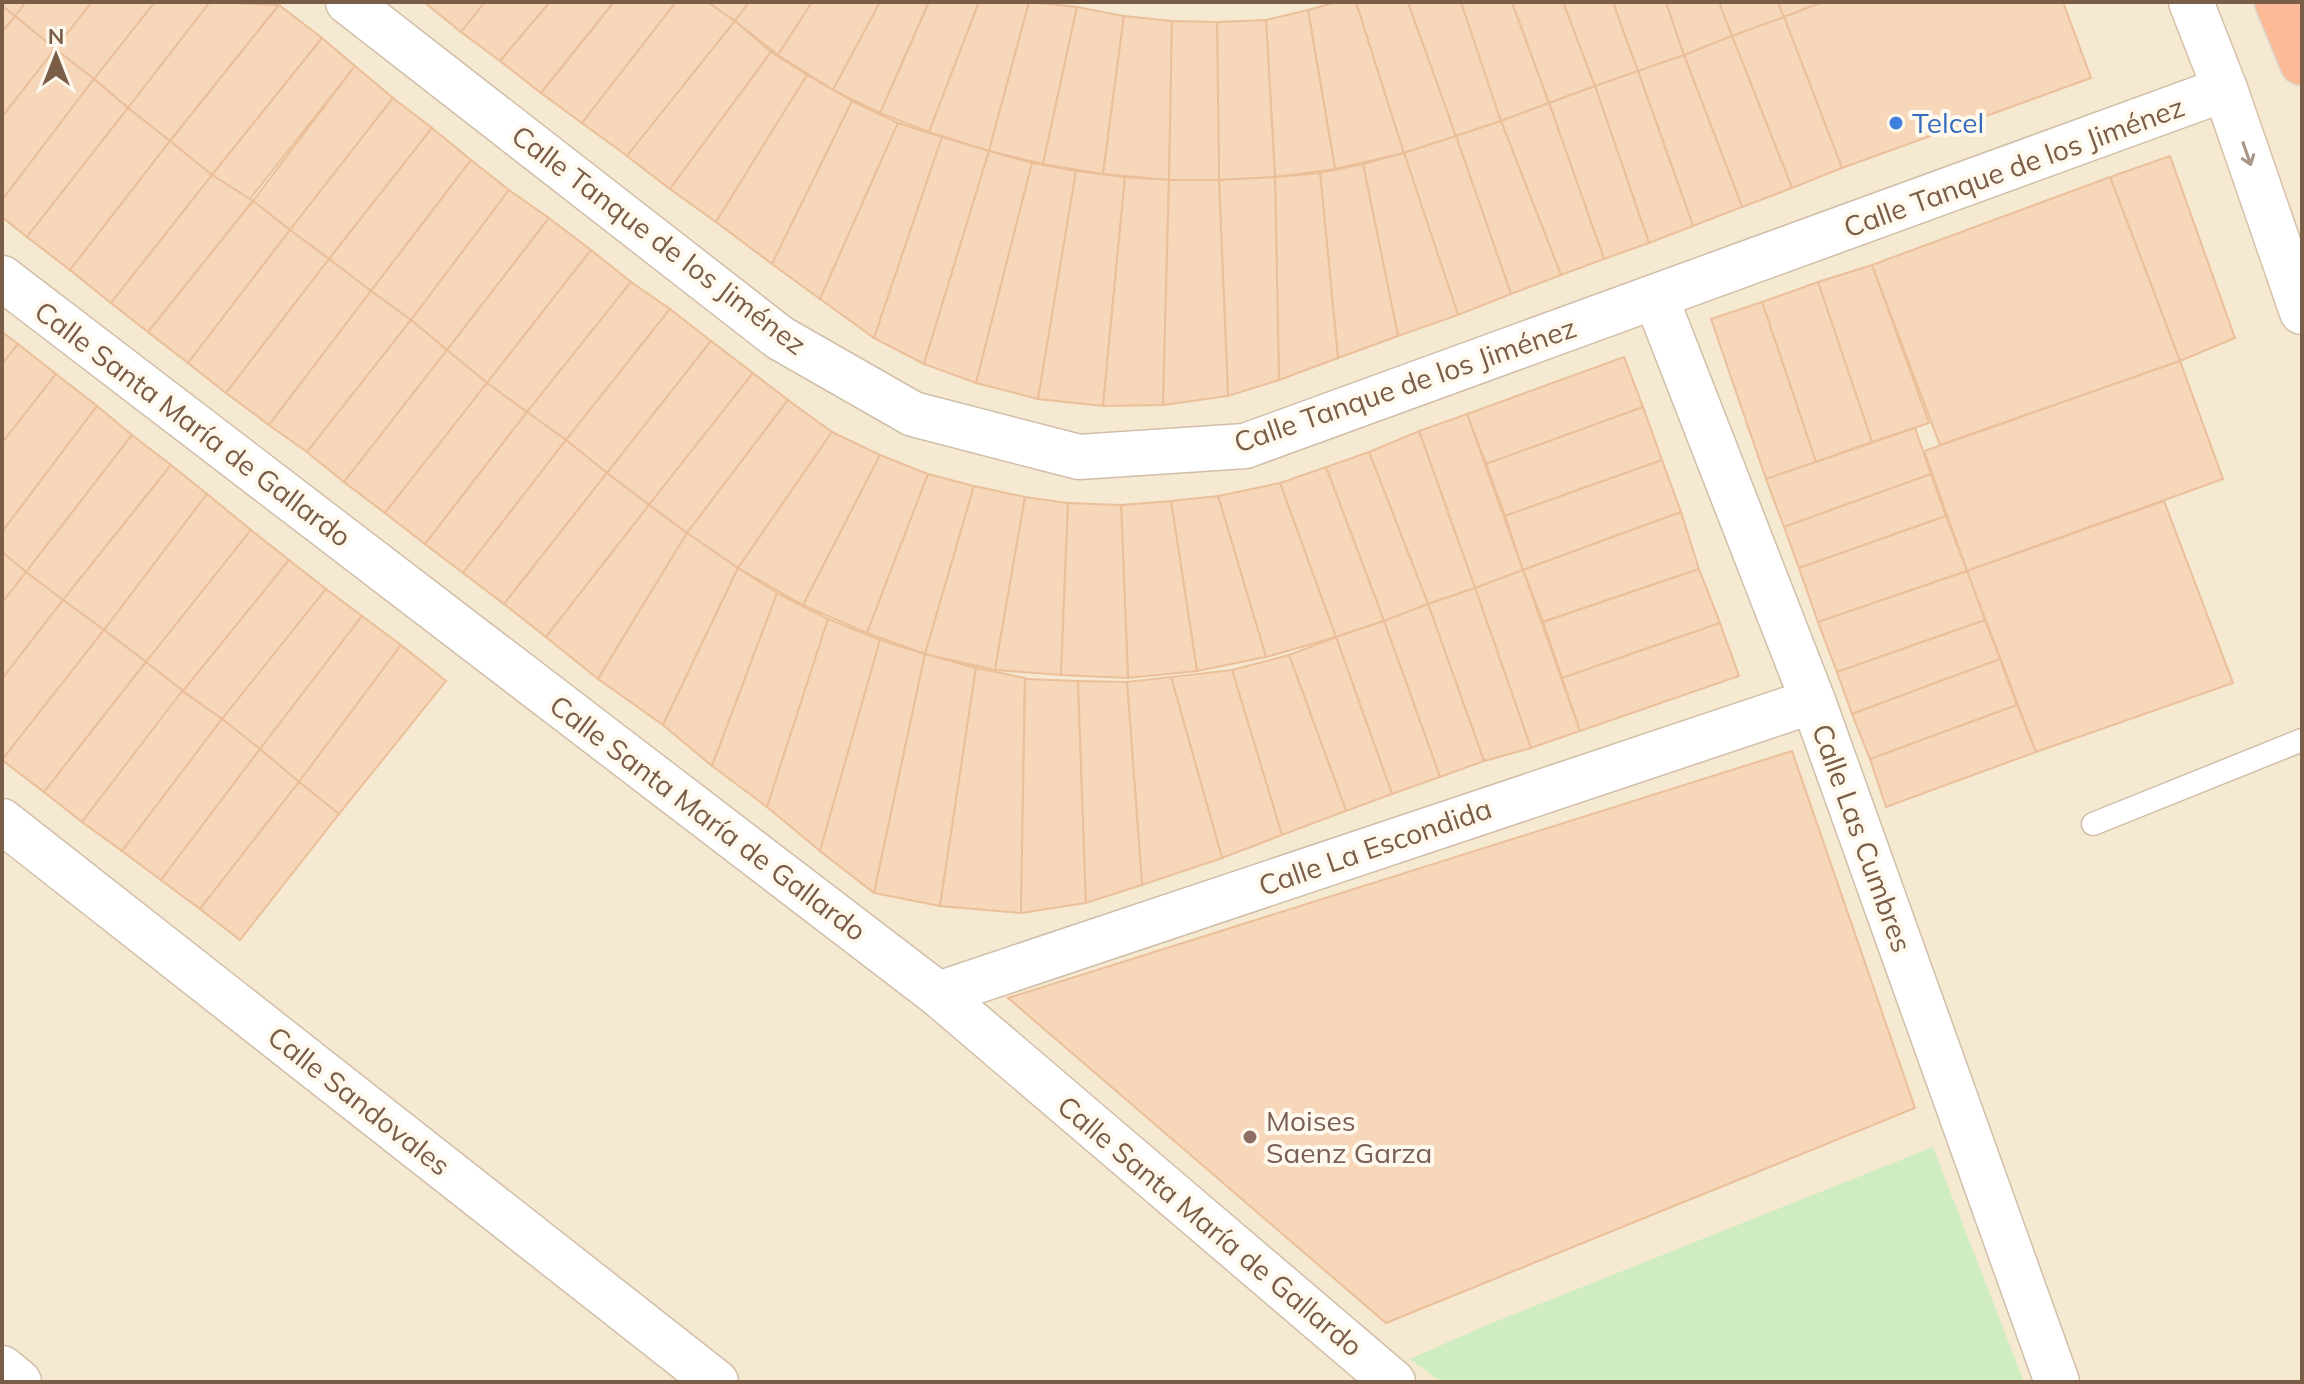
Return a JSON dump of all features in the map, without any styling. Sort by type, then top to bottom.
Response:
[{"type":"highway","points":[[2277,2],[2302,63]]},
{"type":"street","name":"Calle Tanque de los Jiménez","points":[[348,2],[780,338],[913,414],[1079,457],[1245,446],[2225,89]]},
{"type":"street","points":[[2191,2],[2225,89],[2302,312]]},
{"type":"street","name":"Calle Santa María de Gallardo","points":[[2,278],[938,994],[1393,1382]]},
{"type":"street","name":"Calle Las Cumbres","points":[[1656,298],[1813,701],[2057,1382]]},
{"type":"street","name":"Calle La Escondida","points":[[938,994],[1813,701]]},
{"type":"street","name":"Calle Sandovales","points":[[2,821],[716,1382]]},
{"type":"street","points":[[2,1368],[19,1382]]},
{"type":"lane","points":[[2093,824],[2302,740]]},
{"type":"shaded area","points":[[2,2],[2302,2],[2302,1382],[2,1382]]},
{"type":"green space","points":[[1933,1147],[2024,1382],[1441,1382],[1410,1359],[1482,1327]]},
{"type":"building","points":[[2,2],[26,2],[15,16],[2,6]]},
{"type":"building","points":[[26,2],[92,2],[55,49],[15,16]]},
{"type":"building","points":[[92,2],[155,2],[94,79],[55,49]]},
{"type":"building","points":[[155,2],[210,2],[128,108],[94,79]]},
{"type":"building","points":[[210,2],[279,5],[170,141],[128,108]]},
{"type":"building","points":[[424,2],[485,2],[461,32]]},
{"type":"building","points":[[485,2],[550,2],[500,61],[461,32]]},
{"type":"building","points":[[550,2],[614,2],[541,93],[500,61]]},
{"type":"building","points":[[614,2],[676,2],[582,123],[541,93]]},
{"type":"building","points":[[676,2],[708,2],[735,21],[627,156],[582,123]]},
{"type":"building","points":[[708,2],[749,2],[735,21]]},
{"type":"building","points":[[749,2],[812,2],[778,55],[735,21]]},
{"type":"building","points":[[812,2],[880,2],[833,90],[778,55]]},
{"type":"building","points":[[880,2],[929,2],[880,113],[833,90]]},
{"type":"building","points":[[929,2],[979,2],[929,132],[880,113]]},
{"type":"building","points":[[979,2],[1029,2],[989,151],[929,132]]},
{"type":"building","points":[[1029,2],[1077,7],[1043,164],[989,151]]},
{"type":"building","points":[[1336,2],[1356,2],[1404,153],[1335,169],[1308,10]]},
{"type":"building","points":[[1356,2],[1408,2],[1456,136],[1404,153]]},
{"type":"building","points":[[1408,2],[1461,2],[1501,121],[1456,136]]},
{"type":"building","points":[[1461,2],[1512,2],[1549,103],[1501,121]]},
{"type":"building","points":[[1512,2],[1563,2],[1595,86],[1549,103]]},
{"type":"building","points":[[1563,2],[1613,2],[1638,71],[1595,86]]},
{"type":"building","points":[[1613,2],[1666,2],[1684,55],[1638,71]]},
{"type":"building","points":[[1666,2],[1719,2],[1732,36],[1684,55]]},
{"type":"building","points":[[1719,2],[1778,2],[1784,17],[1732,36]]},
{"type":"building","points":[[1778,2],[1823,2],[1784,17]]},
{"type":"building","name":"Telcel","points":[[1823,2],[2063,2],[2091,78],[1842,168],[1784,17]]},
{"type":"building","points":[[279,5],[322,38],[212,175],[170,141]]},
{"type":"building","points":[[2,6],[15,16],[2,32]]},
{"type":"building","points":[[1077,7],[1124,16],[1103,174],[1043,164]]},
{"type":"building","points":[[1308,10],[1335,169],[1275,177],[1266,20]]},
{"type":"building","points":[[15,16],[55,49],[2,117],[2,32]]},
{"type":"building","points":[[1124,16],[1172,21],[1169,180],[1103,174]]},
{"type":"building","points":[[1784,17],[1842,168],[1792,188],[1732,36]]},
{"type":"building","points":[[1266,20],[1275,177],[1219,180],[1217,22]]},
{"type":"building","points":[[735,21],[771,52],[670,189],[627,156]]},
{"type":"building","points":[[1172,21],[1217,22],[1219,180],[1169,180]]},
{"type":"building","points":[[1732,36],[1792,188],[1742,207],[1684,55]]},
{"type":"building","points":[[322,38],[355,66],[250,199],[212,175]]},
{"type":"building","points":[[55,49],[94,79],[2,200],[2,117]]},
{"type":"building","points":[[771,52],[807,75],[716,222],[670,189]]},
{"type":"building","points":[[1684,55],[1742,207],[1693,226],[1638,71]]},
{"type":"building","points":[[355,66],[393,98],[290,230],[253,201]]},
{"type":"building","points":[[1638,71],[1693,226],[1649,243],[1595,86]]},
{"type":"building","points":[[807,75],[852,101],[772,264],[716,222]]},
{"type":"building","points":[[94,79],[128,108],[27,237],[2,217],[2,200]]},
{"type":"building","points":[[1595,86],[1649,243],[1604,259],[1549,103]]},
{"type":"building","points":[[393,98],[432,128],[329,259],[290,230]]},
{"type":"building","points":[[852,101],[898,123],[820,299],[772,264]]},
{"type":"building","points":[[1549,103],[1604,259],[1561,275],[1501,121]]},
{"type":"building","points":[[128,108],[170,141],[70,270],[27,237]]},
{"type":"building","points":[[1501,121],[1561,275],[1511,294],[1456,136]]},
{"type":"building","points":[[898,123],[942,137],[874,338],[820,299]]},
{"type":"building","points":[[432,128],[471,160],[371,291],[329,259]]},
{"type":"building","points":[[1456,136],[1511,294],[1458,315],[1404,153]]},
{"type":"building","points":[[942,137],[989,151],[924,364],[874,338]]},
{"type":"building","points":[[170,141],[212,175],[111,303],[70,270]]},
{"type":"building","points":[[989,151],[1032,163],[976,383],[924,364]]},
{"type":"building","points":[[1404,153],[1458,315],[1398,336],[1363,164]]},
{"type":"building","points":[[2170,156],[2235,338],[2180,361],[2110,177]]},
{"type":"building","points":[[471,160],[509,190],[411,320],[371,291]]},
{"type":"building","points":[[1032,163],[1076,171],[1038,399],[976,383]]},
{"type":"building","points":[[1363,164],[1398,336],[1338,358],[1320,173]]},
{"type":"building","points":[[1076,171],[1125,177],[1103,406],[1038,399]]},
{"type":"building","points":[[1320,173],[1338,358],[1279,380],[1275,177]]},
{"type":"building","points":[[212,175],[253,201],[148,332],[111,303]]},
{"type":"building","points":[[1125,177],[1169,180],[1163,405],[1103,406]]},
{"type":"building","points":[[1275,177],[1279,380],[1228,396],[1219,180]]},
{"type":"building","points":[[2110,177],[2180,361],[1940,445],[1872,265]]},
{"type":"building","points":[[1169,180],[1219,180],[1228,396],[1163,405]]},
{"type":"building","points":[[509,190],[549,218],[447,350],[411,320]]},
{"type":"building","points":[[253,201],[290,230],[188,363],[148,332]]},
{"type":"building","points":[[549,218],[591,250],[487,383],[447,350]]},
{"type":"building","points":[[290,230],[329,259],[226,393],[188,363]]},
{"type":"building","points":[[591,250],[631,282],[527,412],[487,383]]},
{"type":"building","points":[[329,259],[371,291],[269,425],[226,393]]},
{"type":"building","points":[[1872,265],[1929,423],[1872,442],[1818,282]]},
{"type":"building","points":[[631,282],[670,309],[566,440],[527,412]]},
{"type":"building","points":[[1818,282],[1872,442],[1816,462],[1762,302]]},
{"type":"building","points":[[371,291],[411,320],[307,452],[269,425]]},
{"type":"building","points":[[1762,302],[1816,462],[1766,479],[1711,319]]},
{"type":"building","points":[[670,309],[711,341],[607,473],[566,440]]},
{"type":"building","points":[[411,320],[447,350],[344,482],[307,452]]},
{"type":"building","points":[[2,332],[18,344],[2,364]]},
{"type":"building","points":[[711,341],[753,373],[649,505],[607,473]]},
{"type":"building","points":[[18,344],[56,374],[2,443],[2,364]]},
{"type":"building","points":[[447,350],[487,383],[385,513],[344,482]]},
{"type":"building","points":[[1624,357],[1643,407],[1486,464],[1467,414]]},
{"type":"building","points":[[2180,361],[2223,479],[1967,571],[1924,451]]},
{"type":"building","points":[[753,373],[788,400],[687,533],[649,505]]},
{"type":"building","points":[[56,374],[97,406],[2,532],[2,443]]},
{"type":"building","points":[[487,383],[527,412],[425,544],[385,513]]},
{"type":"building","points":[[788,400],[832,432],[738,568],[687,533]]},
{"type":"building","points":[[97,406],[132,435],[26,572],[2,552],[2,532]]},
{"type":"building","points":[[1643,407],[1662,460],[1505,516],[1486,464]]},
{"type":"building","points":[[527,412],[566,440],[463,573],[425,544]]},
{"type":"building","points":[[1467,414],[1523,570],[1475,588],[1419,431]]},
{"type":"building","points":[[1915,428],[1931,474],[1784,527],[1766,479]]},
{"type":"building","points":[[1419,431],[1475,588],[1428,604],[1369,452]]},
{"type":"building","points":[[832,432],[880,455],[803,605],[738,568]]},
{"type":"building","points":[[132,435],[171,465],[63,600],[26,572]]},
{"type":"building","points":[[566,440],[607,473],[504,604],[463,573]]},
{"type":"building","points":[[1369,452],[1428,604],[1384,621],[1326,467]]},
{"type":"building","points":[[880,455],[928,474],[867,633],[803,605]]},
{"type":"building","points":[[1662,460],[1681,512],[1523,570],[1505,516]]},
{"type":"building","points":[[171,465],[207,494],[104,630],[63,600]]},
{"type":"building","points":[[1326,467],[1384,621],[1336,637],[1280,483]]},
{"type":"building","points":[[607,473],[649,505],[546,637],[504,604]]},
{"type":"building","points":[[928,474],[974,486],[925,654],[867,633]]},
{"type":"building","points":[[1931,474],[1946,516],[1799,568],[1784,527]]},
{"type":"building","points":[[1280,483],[1336,637],[1266,657],[1218,496]]},
{"type":"building","points":[[974,486],[1025,497],[995,670],[925,654]]},
{"type":"building","points":[[207,494],[251,530],[146,662],[104,630]]},
{"type":"building","points":[[1218,496],[1266,657],[1197,671],[1171,501]]},
{"type":"building","points":[[1025,497],[1068,503],[1061,675],[995,670]]},
{"type":"building","points":[[1171,501],[1197,671],[1128,678],[1121,505]]},
{"type":"building","points":[[2164,501],[2233,683],[2036,752],[1967,571]]},
{"type":"building","points":[[1068,503],[1121,505],[1128,678],[1061,675]]},
{"type":"building","points":[[649,505],[687,533],[598,679],[546,637]]},
{"type":"building","points":[[1681,512],[1699,569],[1543,622],[1523,570]]},
{"type":"building","points":[[1946,516],[1967,571],[1818,622],[1799,568]]},
{"type":"building","points":[[251,530],[289,560],[183,691],[146,662]]},
{"type":"building","points":[[687,533],[738,568],[663,725],[598,679]]},
{"type":"building","points":[[2,552],[26,572],[2,603]]},
{"type":"building","points":[[289,560],[326,589],[222,719],[183,691]]},
{"type":"building","points":[[738,568],[777,593],[712,766],[663,725]]},
{"type":"building","points":[[1699,569],[1720,623],[1562,678],[1543,622]]},
{"type":"building","points":[[1523,570],[1580,731],[1531,748],[1475,588]]},
{"type":"building","points":[[1967,571],[1985,620],[1837,672],[1818,622]]},
{"type":"building","points":[[26,572],[63,600],[2,679],[2,603]]},
{"type":"building","points":[[1475,588],[1531,748],[1484,761],[1428,604]]},
{"type":"building","points":[[326,589],[362,616],[260,749],[222,719]]},
{"type":"building","points":[[777,593],[828,619],[767,807],[712,766]]},
{"type":"building","points":[[63,600],[104,630],[2,760],[2,679]]},
{"type":"building","points":[[1428,604],[1484,761],[1440,777],[1384,621]]},
{"type":"building","points":[[362,616],[401,645],[299,782],[260,749]]},
{"type":"building","points":[[828,619],[880,640],[820,851],[767,807]]},
{"type":"building","points":[[1985,620],[2000,659],[1852,714],[1837,672]]},
{"type":"building","points":[[1384,621],[1440,777],[1392,794],[1336,637]]},
{"type":"building","points":[[1720,623],[1739,676],[1580,731],[1562,678]]},
{"type":"building","points":[[104,630],[146,662],[44,792],[2,760]]},
{"type":"building","points":[[1336,637],[1392,794],[1346,811],[1289,655]]},
{"type":"building","points":[[880,640],[925,654],[874,893],[820,851]]},
{"type":"building","points":[[401,645],[446,681],[339,814],[299,782]]},
{"type":"building","points":[[925,654],[976,668],[940,906],[874,893]]},
{"type":"building","points":[[1289,655],[1346,811],[1282,835],[1232,670]]},
{"type":"building","points":[[2000,659],[2017,705],[1870,759],[1852,714]]},
{"type":"building","points":[[146,662],[183,691],[82,822],[44,792]]},
{"type":"building","points":[[976,668],[1025,678],[1021,913],[940,906]]},
{"type":"building","points":[[1232,670],[1282,835],[1222,858],[1171,677]]},
{"type":"building","points":[[1171,677],[1222,858],[1142,885],[1127,682]]},
{"type":"building","points":[[1025,679],[1078,681],[1086,903],[1021,913]]},
{"type":"building","points":[[1078,681],[1127,682],[1142,885],[1086,903]]},
{"type":"building","points":[[182,691],[222,719],[122,851],[82,822]]},
{"type":"building","points":[[2017,705],[2036,752],[1886,807],[1870,759]]},
{"type":"building","points":[[222,719],[260,749],[161,880],[122,851]]},
{"type":"building","points":[[260,749],[299,782],[200,909],[161,880]]},
{"type":"building","points":[[1792,751],[1915,1108],[1386,1323],[1008,998]]},
{"type":"building","points":[[299,782],[339,814],[240,940],[200,909]]},
{"type":"place","name":"Telcel","points":[[1896,123]]},
{"type":"place","name":"Moises Saenz Garza","points":[[1250,1137]]}]
